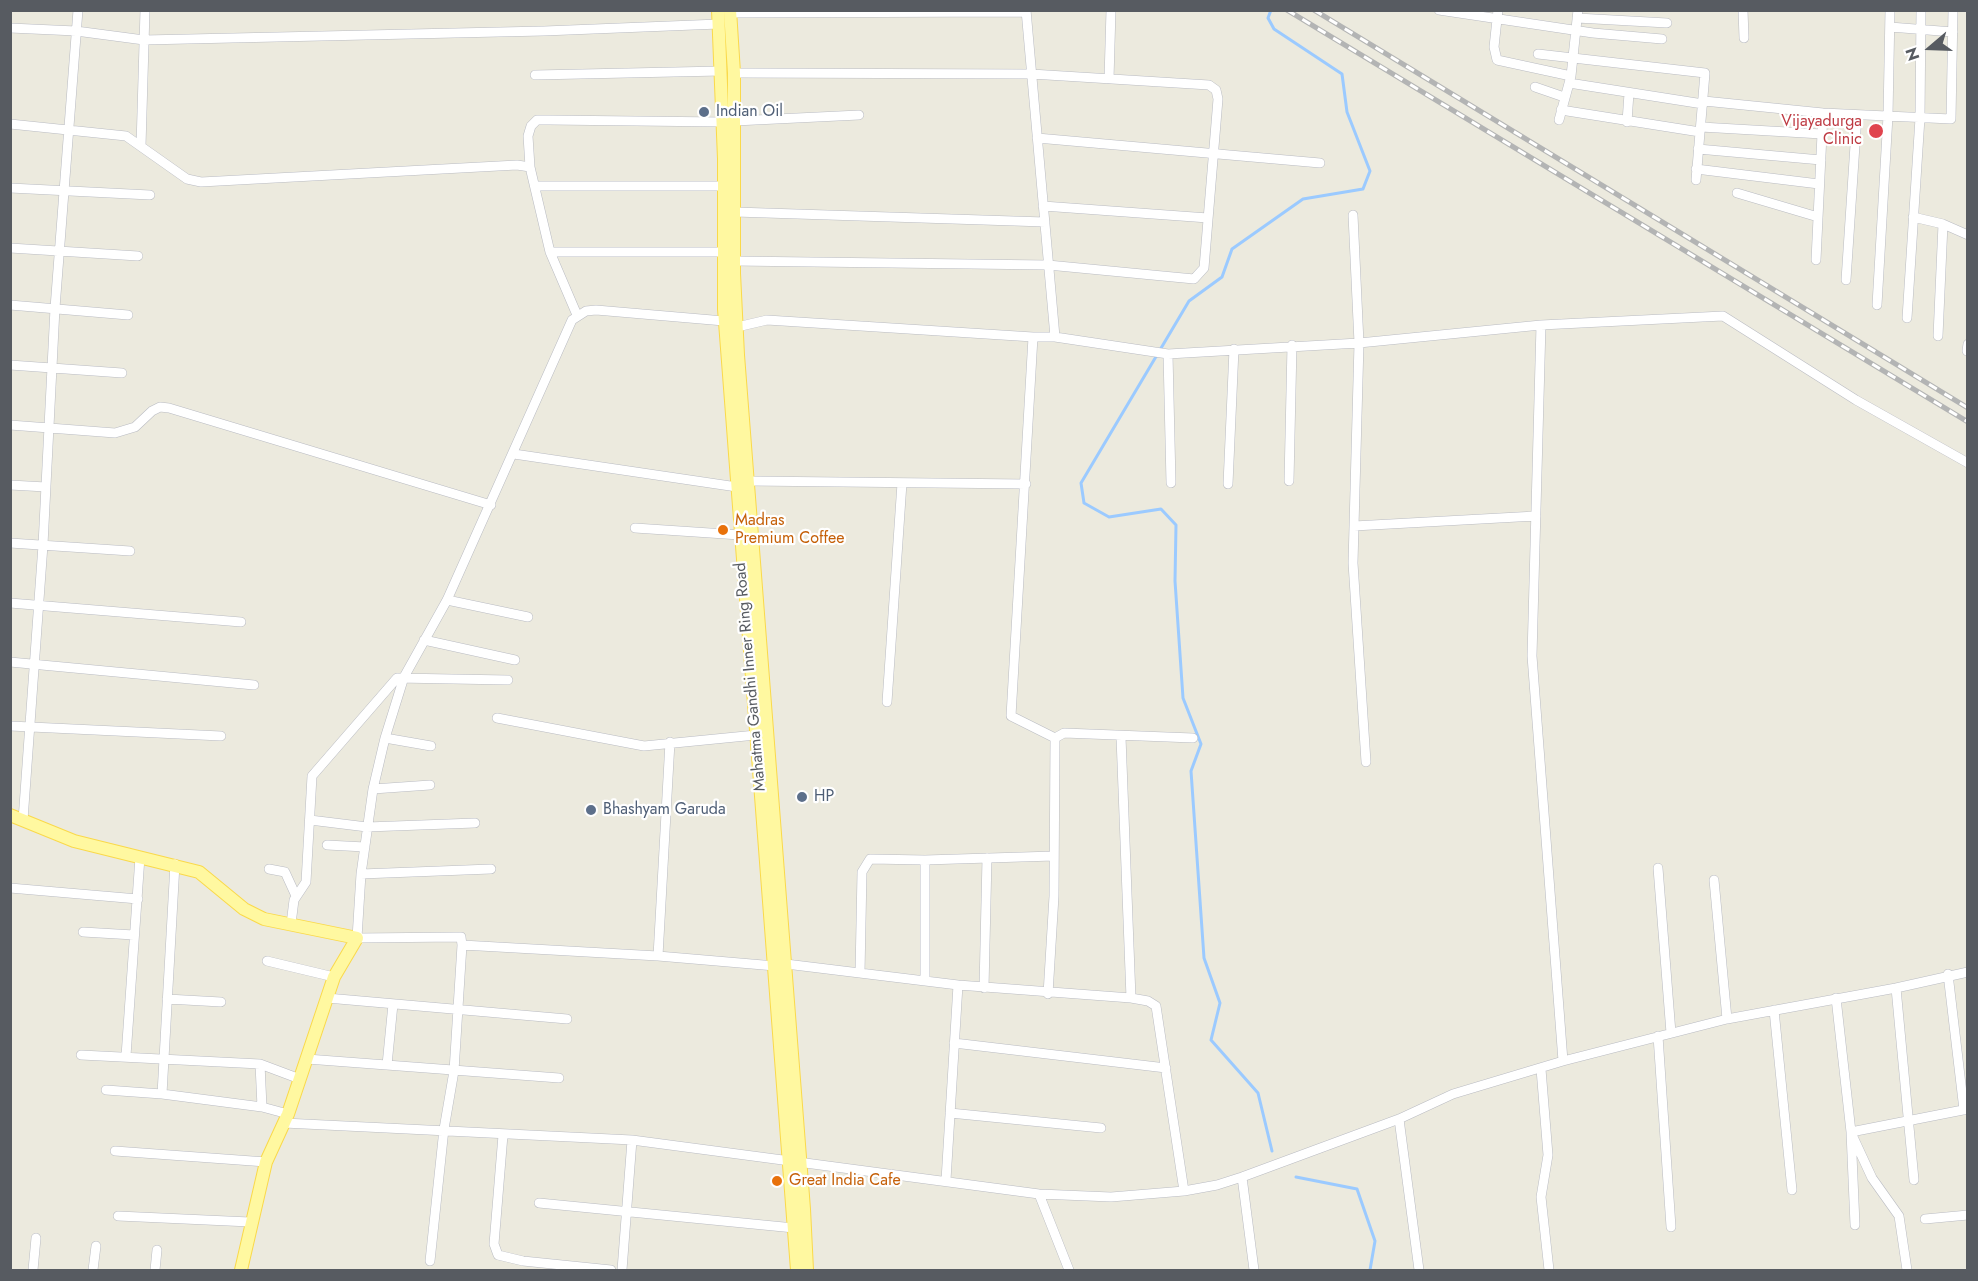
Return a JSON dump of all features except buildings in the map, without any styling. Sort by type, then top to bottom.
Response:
[{"type":"main road","name":"Mahatma Gandhi Inner Ring Road","points":[[726,11],[719,24],[728,72]]},
{"type":"main road","name":"Mahatma Gandhi Inner Ring Road","points":[[726,11],[729,122],[735,212],[736,327],[749,481],[780,965],[795,1162],[807,1270]]},
{"type":"main road","name":"Mahatma Gandhi Inner Ring Road","points":[[729,122],[723,186],[724,321],[756,735],[780,965]]},
{"type":"main road","points":[[10,815],[74,841],[175,864],[199,872],[255,916],[357,938],[334,977],[286,1118],[266,1162],[250,1222],[241,1270]]},
{"type":"main road","name":"Mahatma Gandhi Inner Ring Road","points":[[795,1162],[794,1228],[797,1270]]},
{"type":"street","points":[[23,820],[28,727],[44,545],[55,308],[78,10]]},
{"type":"street","points":[[141,146],[145,10]]},
{"type":"street","points":[[1110,79],[1111,10]]},
{"type":"street","points":[[1439,10],[1497,14],[1576,30],[1662,39]]},
{"type":"street","points":[[1743,10],[1744,38]]},
{"type":"street","points":[[1877,305],[1888,116],[1890,10]]},
{"type":"street","points":[[1907,318],[1920,118],[1921,10]]},
{"type":"street","points":[[1497,14],[1494,48],[1497,60],[1570,80],[1629,93],[1703,103],[1823,113],[1951,119],[1953,10]]},
{"type":"street","points":[[726,11],[1026,11],[1055,337]]},
{"type":"street","points":[[1559,120],[1570,80],[1578,14],[1667,24]]},
{"type":"street","points":[[11,29],[76,31],[144,40],[544,31],[719,24]]},
{"type":"street","points":[[1890,27],[1953,32]]},
{"type":"street","points":[[1538,54],[1703,72],[1706,77],[1696,180]]},
{"type":"street","points":[[536,75],[728,72],[1031,74],[1209,85],[1216,90],[1218,99],[1204,268],[1194,279],[1048,265],[734,261]]},
{"type":"street","points":[[1535,87],[1564,96]]},
{"type":"street","points":[[1627,122],[1629,93]]},
{"type":"street","points":[[1560,110],[1627,122],[1700,129],[1822,134]]},
{"type":"street","points":[[1816,260],[1823,113]]},
{"type":"street","points":[[577,315],[550,252],[530,167],[528,136],[531,126],[537,120],[729,122],[859,115]]},
{"type":"street","points":[[1846,280],[1857,115]]},
{"type":"street","points":[[10,124],[126,136],[187,179],[201,183],[517,165],[530,167]]},
{"type":"street","points":[[1037,138],[1320,163]]},
{"type":"street","points":[[1698,149],[1821,160]]},
{"type":"street","points":[[1696,169],[1820,184]]},
{"type":"street","points":[[535,186],[723,186]]},
{"type":"street","points":[[10,188],[150,195]]},
{"type":"street","points":[[1737,193],[1818,217]]},
{"type":"street","points":[[1043,206],[1208,218]]},
{"type":"street","points":[[735,212],[1045,222]]},
{"type":"street","points":[[1353,215],[1359,343],[1353,563],[1366,762]]},
{"type":"street","points":[[1913,217],[1943,224],[1968,235]]},
{"type":"street","points":[[1938,336],[1943,224]]},
{"type":"street","points":[[10,248],[138,256]]},
{"type":"street","points":[[550,252],[723,252]]},
{"type":"street","points":[[10,304],[128,315]]},
{"type":"street","points":[[430,1261],[444,1129],[454,1071],[459,1010],[461,937],[357,938],[367,827],[373,789],[385,738],[404,677],[447,600],[491,505],[566,327],[577,315],[596,310],[724,321]]},
{"type":"street","points":[[736,327],[767,320],[1055,337],[1165,354],[1359,343],[1541,325],[1723,316],[1856,399],[1968,463]]},
{"type":"street","points":[[1541,325],[1532,656],[1563,1061]]},
{"type":"street","points":[[1033,337],[1011,716],[1055,738]]},
{"type":"street","points":[[1967,351],[1968,344]]},
{"type":"street","points":[[1289,481],[1292,345]]},
{"type":"street","points":[[1228,484],[1234,349]]},
{"type":"street","points":[[1165,354],[1171,483]]},
{"type":"street","points":[[10,365],[122,373]]},
{"type":"street","points":[[10,425],[125,431],[135,427],[152,411],[160,407],[169,408],[491,505]]},
{"type":"street","points":[[514,454],[737,488]]},
{"type":"street","points":[[749,481],[1026,484]]},
{"type":"street","points":[[887,702],[902,483]]},
{"type":"street","points":[[10,485],[46,487]]},
{"type":"street","points":[[1354,526],[1536,516]]},
{"type":"street","points":[[635,528],[740,535]]},
{"type":"street","points":[[10,543],[130,551]]},
{"type":"street","points":[[447,600],[528,617]]},
{"type":"street","points":[[10,603],[241,622]]},
{"type":"street","points":[[424,640],[515,660]]},
{"type":"street","points":[[10,662],[254,685]]},
{"type":"street","points":[[291,924],[296,896],[306,882],[310,782],[315,772],[397,678],[508,680]]},
{"type":"street","points":[[497,718],[644,747],[670,742],[756,735]]},
{"type":"street","points":[[10,726],[221,736]]},
{"type":"street","points":[[1055,738],[1064,733],[1193,738]]},
{"type":"street","points":[[1121,737],[1131,998]]},
{"type":"street","points":[[385,738],[431,746]]},
{"type":"street","points":[[1048,994],[1054,856],[1055,738]]},
{"type":"street","points":[[658,957],[670,742]]},
{"type":"street","points":[[373,789],[430,785]]},
{"type":"street","points":[[310,820],[367,827],[475,823]]},
{"type":"street","points":[[327,845],[365,847]]},
{"type":"street","points":[[860,973],[862,872],[870,859],[925,860],[1054,856]]},
{"type":"street","points":[[126,1056],[140,857]]},
{"type":"street","points":[[984,988],[987,858]]},
{"type":"street","points":[[925,860],[925,981]]},
{"type":"street","points":[[162,1094],[175,864]]},
{"type":"street","points":[[1658,868],[1671,1033]]},
{"type":"street","points":[[269,869],[285,872],[296,896]]},
{"type":"street","points":[[362,874],[491,869]]},
{"type":"street","points":[[1714,880],[1726,1019]]},
{"type":"street","points":[[10,888],[138,899]]},
{"type":"street","points":[[83,932],[134,935]]},
{"type":"street","points":[[462,945],[780,965],[984,988],[1148,1001],[1156,1006],[1184,1191]]},
{"type":"street","points":[[267,961],[334,977]]},
{"type":"street","points":[[106,1090],[162,1094],[262,1107],[286,1118],[503,1135],[632,1140],[1040,1194],[1111,1197],[1184,1191],[1217,1185],[1399,1119],[1453,1094],[1563,1061],[1658,1036],[1726,1019],[1896,988],[1948,974],[1968,972]]},
{"type":"street","points":[[1851,1132],[1966,1109],[1948,974]]},
{"type":"street","points":[[946,1180],[958,985]]},
{"type":"street","points":[[1896,988],[1914,1180]]},
{"type":"street","points":[[327,998],[567,1019]]},
{"type":"street","points":[[1836,998],[1851,1132],[1855,1225]]},
{"type":"street","points":[[167,999],[221,1002]]},
{"type":"street","points":[[387,1065],[393,1004]]},
{"type":"street","points":[[1774,1010],[1792,1190]]},
{"type":"street","points":[[1658,1036],[1671,1227]]},
{"type":"street","points":[[954,1043],[1166,1068]]},
{"type":"street","points":[[81,1055],[260,1064],[300,1078]]},
{"type":"street","points":[[307,1059],[559,1078]]},
{"type":"street","points":[[260,1064],[262,1107]]},
{"type":"street","points":[[1541,1069],[1548,1155],[1541,1197],[1549,1270]]},
{"type":"street","points":[[950,1113],[1101,1128]]},
{"type":"street","points":[[1399,1119],[1419,1270]]},
{"type":"street","points":[[1851,1132],[1872,1178],[1899,1216],[1907,1270]]},
{"type":"street","points":[[503,1135],[494,1244],[498,1255],[524,1261],[611,1270]]},
{"type":"street","points":[[622,1270],[632,1140]]},
{"type":"street","points":[[115,1151],[266,1162]]},
{"type":"street","points":[[1242,1177],[1254,1270]]},
{"type":"street","points":[[1040,1194],[1069,1270]]},
{"type":"street","points":[[539,1203],[794,1228]]},
{"type":"street","points":[[1926,1219],[1968,1215]]},
{"type":"street","points":[[118,1216],[250,1222]]},
{"type":"street","points":[[33,1270],[36,1238]]},
{"type":"street","points":[[93,1270],[96,1246]]},
{"type":"street","points":[[155,1270],[157,1250]]},
{"type":"waterway","points":[[1271,10],[1268,18],[1274,29],[1342,74],[1347,112],[1370,171],[1363,189],[1303,199],[1232,249],[1222,277],[1189,301],[1081,483],[1084,503],[1109,517],[1161,509],[1176,525],[1175,581],[1183,698],[1201,744],[1191,771],[1204,958],[1220,1003],[1211,1040],[1258,1093],[1272,1151]]},
{"type":"waterway","points":[[1296,1177],[1357,1189],[1375,1241],[1370,1270]]},
{"type":"railway","points":[[1287,10],[1968,422]]},
{"type":"railway","points":[[1314,10],[1968,408]]},
{"type":"place","name":"Indian Oil","points":[[704,112]]},
{"type":"place","name":"Vijayadurga Clinic","points":[[1876,131]]},
{"type":"place","name":"Madras Premium Coffee","points":[[723,530]]},
{"type":"place","name":"HP","points":[[802,797]]},
{"type":"place","name":"Bhashyam Garuda","points":[[591,810]]},
{"type":"place","name":"Great India Cafe","points":[[777,1181]]}]
